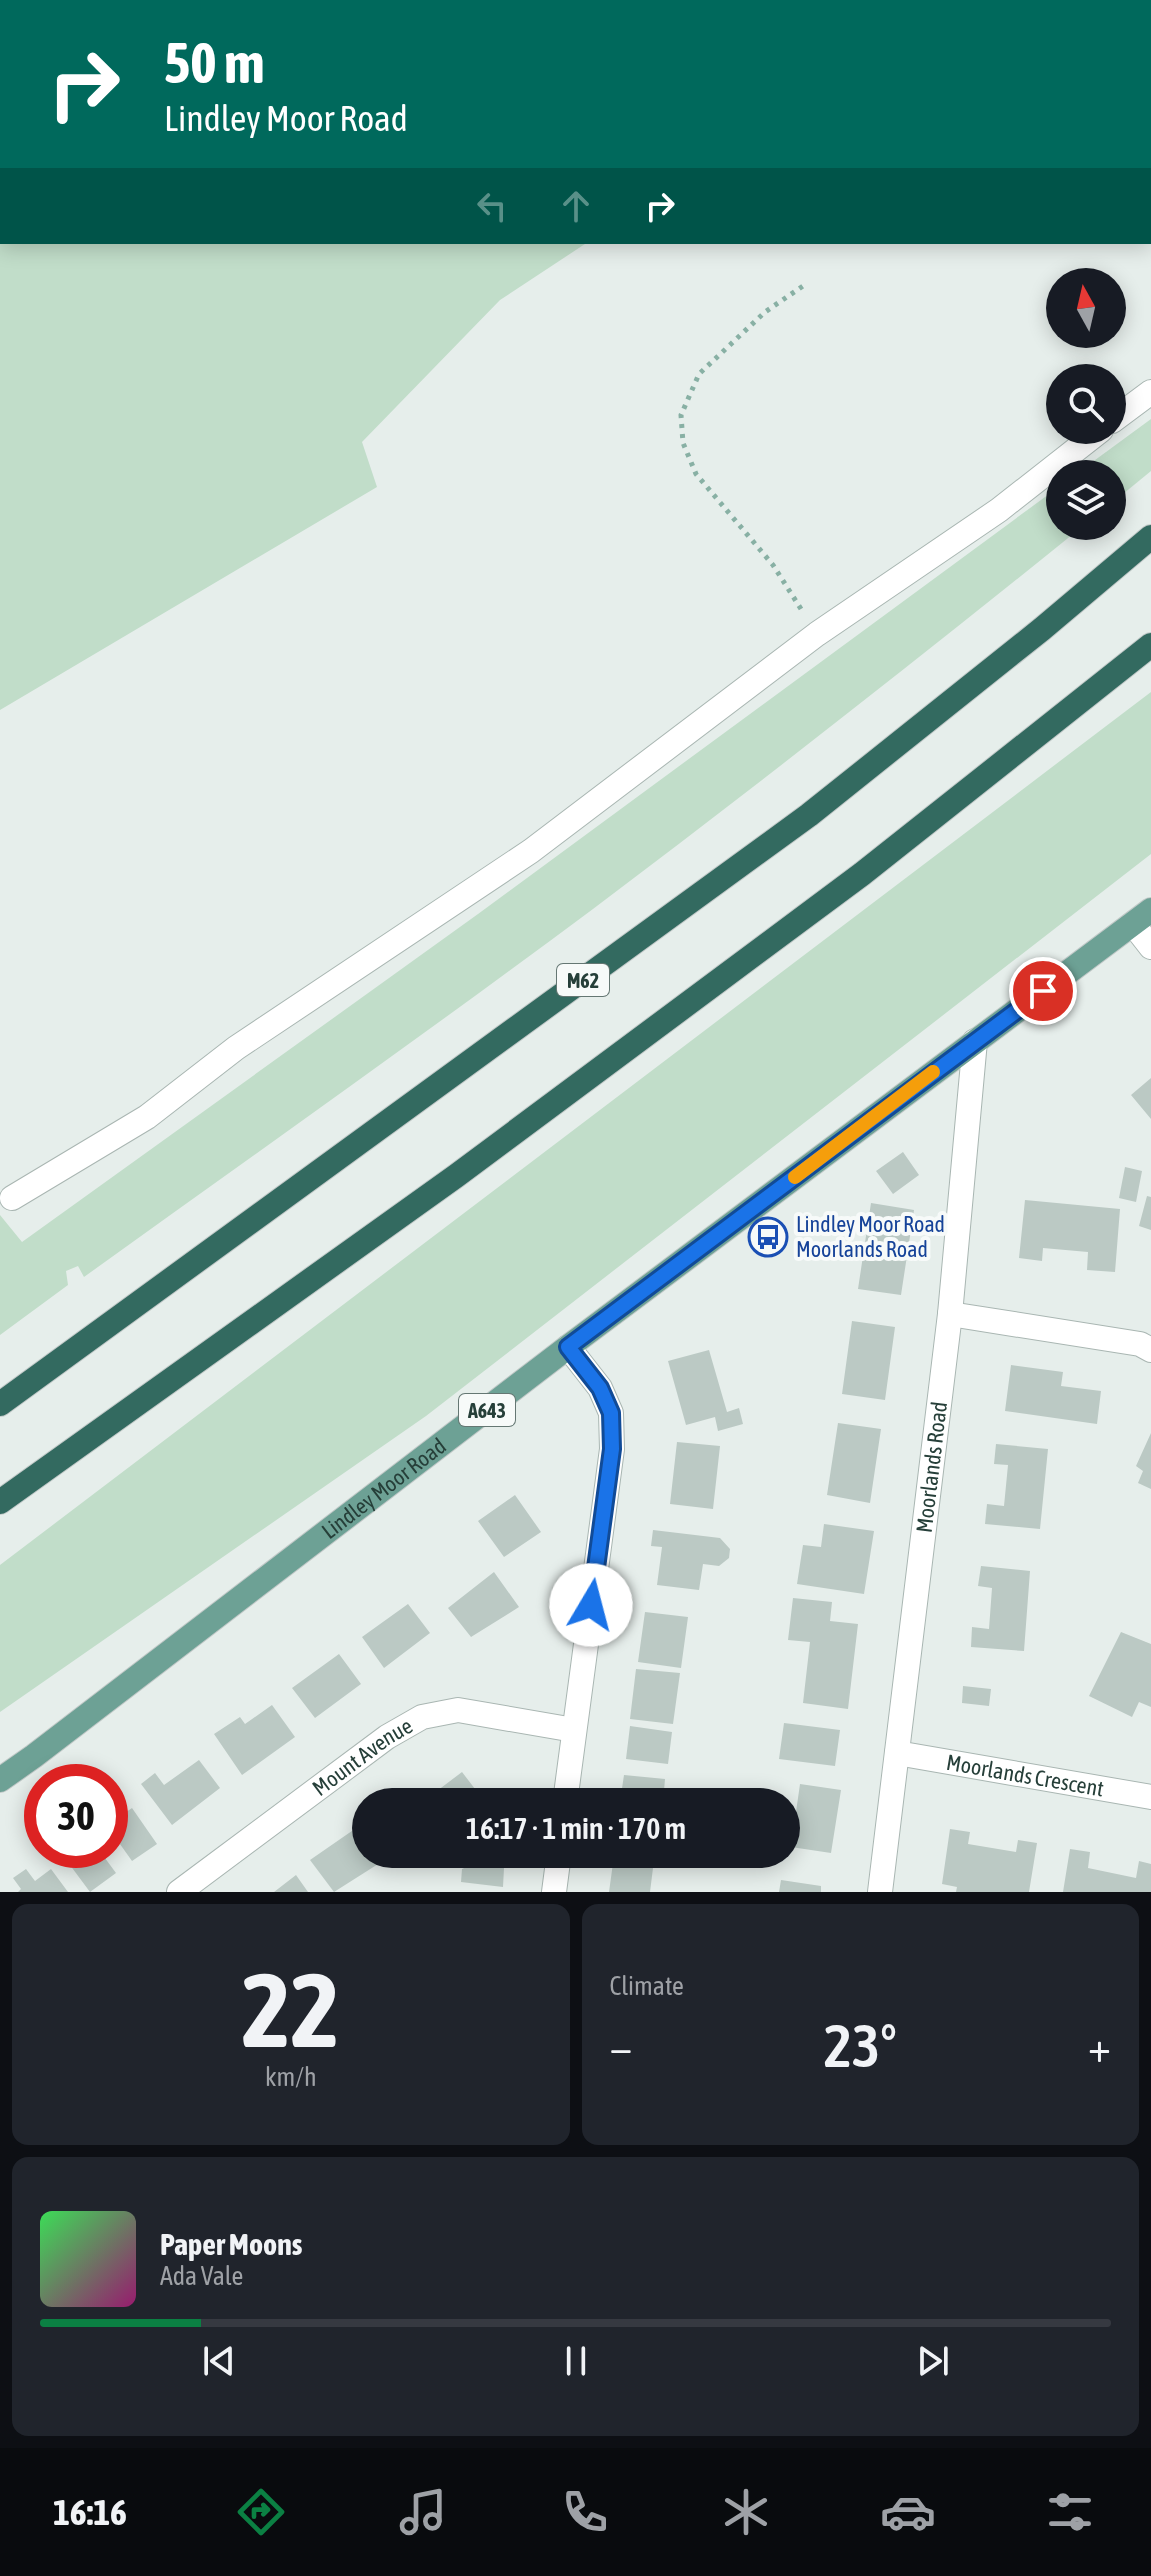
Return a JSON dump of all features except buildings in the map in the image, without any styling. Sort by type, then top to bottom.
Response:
[{"type":"highway","name":"M62","points":[[0,1404],[809,815],[1042,629],[1151,537]]},
{"type":"highway","points":[[0,1502],[494,1148],[862,874],[1151,645]]},
{"type":"main road","name":"Lindley Moor Road","points":[[0,1780],[568,1347],[1142,917]]},
{"type":"street","points":[[1126,411],[1151,392]]},
{"type":"street","points":[[12,1198],[147,1117],[236,1048],[531,851],[817,634],[999,510],[1083,444]]},
{"type":"street","points":[[1142,917],[1151,947]]},
{"type":"street","name":"Moorlands Road","points":[[880,1892],[950,1314],[975,1041]]},
{"type":"street","points":[[950,1314],[1140,1344],[1151,1350]]},
{"type":"street","points":[[567,1788],[612,1449],[611,1413],[600,1388],[568,1347]]},
{"type":"street","name":"Mount Avenue","points":[[179,1892],[387,1737],[422,1717],[458,1710],[574,1730]]},
{"type":"street","name":"Moorlands Crescent","points":[[897,1753],[1151,1797]]},
{"type":"street","points":[[554,1892],[557,1868]]},
{"type":"path","points":[[803,286],[765,312],[699,374],[681,415],[683,443],[696,474],[773,565],[817,634]]},
{"type":"green space","points":[[0,244],[585,244],[500,300],[362,442],[377,487],[0,710]]},
{"type":"green space","points":[[1151,419],[1151,471],[1126,492],[1126,460],[1095,460],[1117,444],[1126,444],[1126,437]]},
{"type":"green space","points":[[1046,496],[1046,540],[1066,540],[1023,575],[593,909],[403,1048],[84,1277],[78,1266],[66,1271],[68,1285],[0,1335],[0,1215],[22,1242],[478,914]]},
{"type":"green space","points":[[1151,692],[1151,854],[426,1416],[0,1712],[0,1565]]},
{"type":"slow traffic","points":[[795,1177],[933,1072]]},
{"type":"place","name":"Lindley Moor Road Moorlands Road","points":[[768,1237]]},
{"type":"route","points":[[591,1605],[612,1449],[611,1413],[600,1388],[568,1347],[1043,991]]}]
